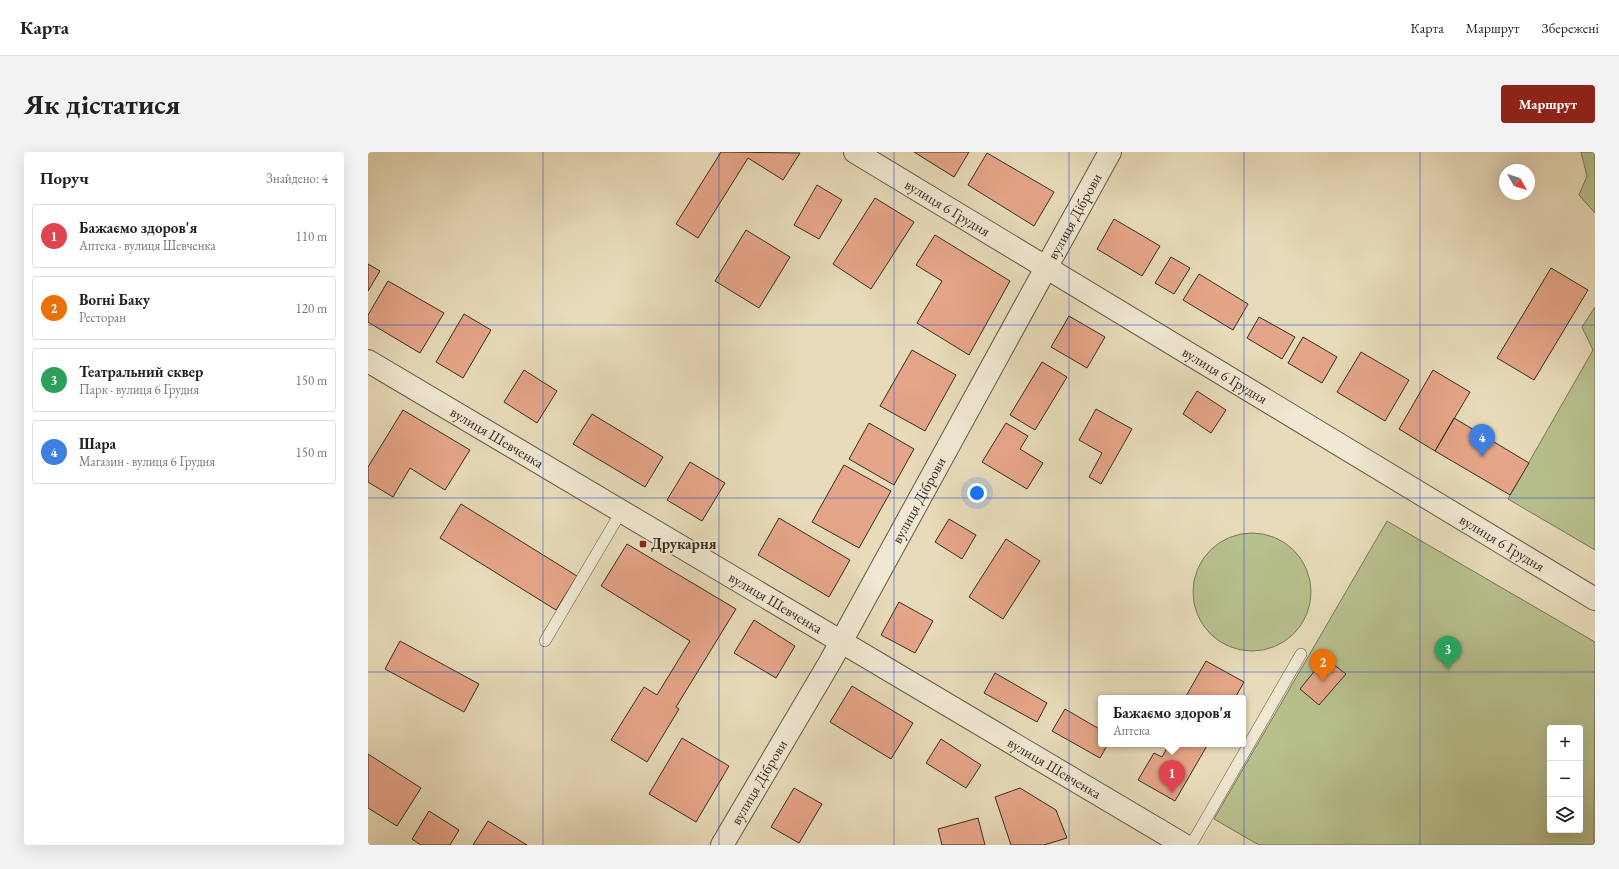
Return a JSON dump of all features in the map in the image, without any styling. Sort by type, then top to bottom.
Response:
[{"type":"street","name":"вулиця 6 Грудня","points":[[855,152],[1595,598]]},
{"type":"street","name":"вулиця Діброви","points":[[722,845],[840,643],[1110,152]]},
{"type":"street","name":"вулиця Шевченка","points":[[368,362],[840,643],[1184,845]]},
{"type":"lane","points":[[545,641],[622,512]]},
{"type":"lane","points":[[1191,845],[1301,654]]},
{"type":"green space","points":[[1581,152],[1595,152],[1595,213],[1579,195],[1587,176]]},
{"type":"green space","points":[[1595,307],[1595,550],[1508,499],[1593,350],[1582,327]]},
{"type":"green space","points":[[1387,521],[1595,642],[1594,845],[1259,845],[1214,819]]},
{"type":"green space","points":[[1252,533],[1275,537],[1294,550],[1307,569],[1311,592],[1307,615],[1294,634],[1275,647],[1252,651],[1229,647],[1210,634],[1197,615],[1193,592],[1197,569],[1210,550],[1229,537]]},
{"type":"building","points":[[721,152],[800,153],[783,180],[748,158],[698,238],[676,224]]},
{"type":"building","points":[[914,152],[969,152],[954,177]]},
{"type":"building","points":[[987,153],[1054,192],[1034,226],[968,185]]},
{"type":"building","points":[[817,185],[842,200],[819,239],[794,225]]},
{"type":"building","points":[[875,198],[914,222],[871,289],[833,264]]},
{"type":"building","points":[[1114,219],[1160,246],[1142,276],[1097,249]]},
{"type":"building","points":[[746,230],[790,257],[759,308],[715,281]]},
{"type":"building","points":[[935,235],[1010,281],[969,355],[917,323],[942,281],[916,265]]},
{"type":"building","points":[[1171,257],[1190,268],[1174,294],[1155,283]]},
{"type":"building","points":[[368,264],[380,271],[368,291]]},
{"type":"building","points":[[1551,268],[1588,290],[1534,380],[1497,358]]},
{"type":"building","points":[[1199,274],[1248,304],[1233,330],[1183,300]]},
{"type":"building","points":[[388,281],[444,313],[420,353],[368,322],[368,315]]},
{"type":"building","points":[[464,314],[491,330],[463,378],[436,362]]},
{"type":"building","points":[[1069,316],[1105,337],[1087,368],[1051,347]]},
{"type":"building","points":[[1259,317],[1295,337],[1282,359],[1247,338]]},
{"type":"building","points":[[1303,337],[1337,357],[1322,383],[1288,363]]},
{"type":"building","points":[[912,350],[956,375],[925,431],[880,406]]},
{"type":"building","points":[[1361,352],[1409,380],[1385,421],[1337,392]]},
{"type":"building","points":[[1042,362],[1067,377],[1035,430],[1010,415]]},
{"type":"building","points":[[524,370],[557,391],[537,423],[504,402]]},
{"type":"building","points":[[1433,370],[1470,392],[1435,451],[1399,429]]},
{"type":"building","points":[[1197,391],[1226,410],[1211,433],[1183,414]]},
{"type":"building","points":[[1096,409],[1132,429],[1101,484],[1089,477],[1102,453],[1079,440]]},
{"type":"building","points":[[403,410],[470,450],[445,490],[410,468],[393,497],[368,482],[368,467]]},
{"type":"building","points":[[592,414],[663,457],[645,487],[573,444]]},
{"type":"building","points":[[1454,418],[1529,463],[1510,495],[1435,451]]},
{"type":"building","points":[[869,423],[914,449],[894,485],[849,459]]},
{"type":"building","points":[[1006,423],[1028,436],[1020,449],[1043,463],[1027,489],[982,462]]},
{"type":"building","points":[[690,462],[725,483],[702,521],[667,500]]},
{"type":"building","points":[[844,465],[891,491],[859,548],[812,522]]},
{"type":"building","points":[[461,504],[577,576],[556,610],[440,538]]},
{"type":"building","points":[[779,518],[850,560],[829,597],[758,555]]},
{"type":"building","points":[[949,519],[976,535],[962,559],[935,542]]},
{"type":"building","points":[[1006,539],[1040,561],[1003,619],[969,597]]},
{"type":"building","points":[[627,544],[736,609],[676,707],[679,709],[647,762],[611,740],[644,687],[657,695],[690,641],[601,586]]},
{"type":"building","points":[[899,602],[933,621],[915,653],[881,635]]},
{"type":"building","points":[[754,620],[795,646],[776,678],[734,653]]},
{"type":"building","points":[[400,641],[479,684],[464,712],[385,669]]},
{"type":"building","points":[[1325,658],[1346,674],[1319,705],[1300,689]]},
{"type":"building","points":[[1206,661],[1244,682],[1237,695],[1187,695]]},
{"type":"building","points":[[995,673],[1047,703],[1037,722],[984,693]]},
{"type":"building","points":[[852,686],[913,723],[891,759],[830,722]]},
{"type":"building","points":[[1065,709],[1098,728],[1098,747],[1106,747],[1100,758],[1052,731]]},
{"type":"building","points":[[682,738],[729,766],[696,822],[649,794]]},
{"type":"building","points":[[941,739],[981,765],[966,788],[926,763]]},
{"type":"building","points":[[1167,747],[1206,747],[1175,801],[1138,780],[1154,753],[1162,757]]},
{"type":"building","points":[[368,754],[421,788],[397,826],[368,808]]},
{"type":"building","points":[[794,788],[822,804],[799,843],[771,827]]},
{"type":"building","points":[[1020,788],[1056,810],[1067,838],[1044,845],[1011,845],[995,797]]},
{"type":"building","points":[[429,811],[459,830],[450,845],[421,845],[412,839]]},
{"type":"building","points":[[978,818],[985,845],[942,845],[938,829]]},
{"type":"building","points":[[488,821],[527,845],[473,845]]},
{"type":"place","name":"Шара","points":[[1482,457]]},
{"type":"place","name":"Друкарня","points":[[643,544]]},
{"type":"place","name":"Театральний сквер","points":[[1448,669]]},
{"type":"place","name":"Вогні Баку","points":[[1323,682]]},
{"type":"place","name":"Бажаємо здоров'я","points":[[1172,793]]}]
